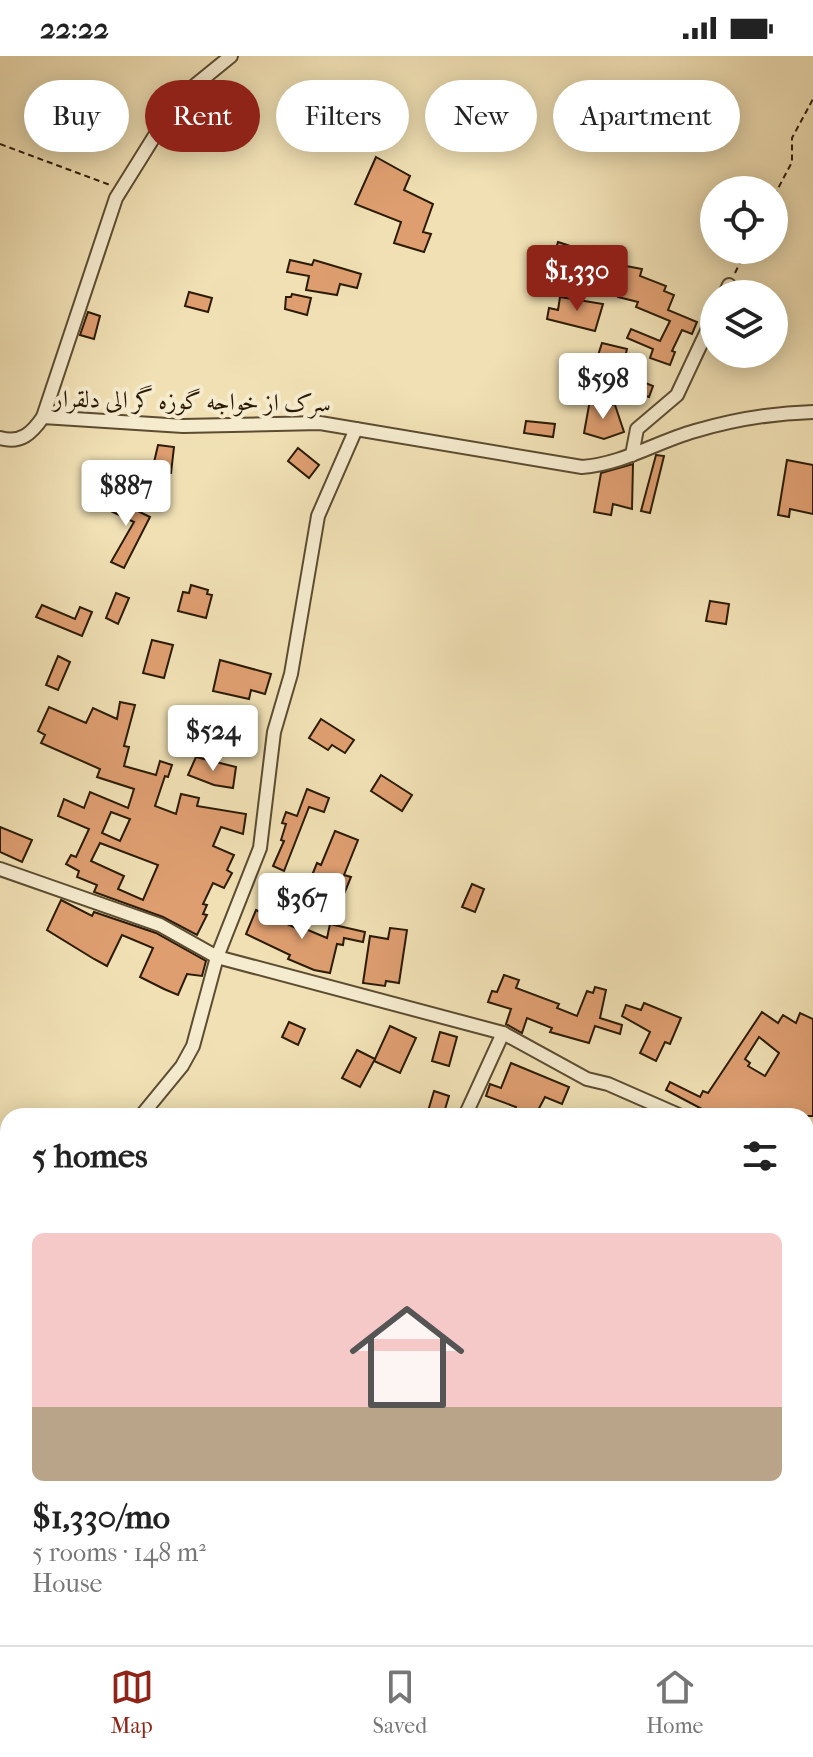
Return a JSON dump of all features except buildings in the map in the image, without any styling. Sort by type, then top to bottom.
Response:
[{"type":"street","points":[[43,417],[122,189],[177,100],[230,56]]},
{"type":"street","points":[[632,455],[637,429],[677,395],[700,346]]},
{"type":"street","name":"سرک از خواجه گوزه گر الی دلقرار","points":[[0,438],[12,441],[31,434],[43,417],[183,426],[320,423],[582,467],[607,465],[695,431],[789,412],[813,412]]},
{"type":"street","points":[[148,1108],[182,1066],[193,1046],[217,957],[260,848],[274,732],[291,674],[318,516],[356,429]]},
{"type":"street","points":[[0,869],[160,925],[217,957],[503,1033],[587,1079],[608,1084],[663,1108]]},
{"type":"street","points":[[469,1108],[503,1033]]},
{"type":"path","points":[[785,176],[792,162],[792,138],[813,99]]},
{"type":"path","points":[[0,144],[122,189]]}]
